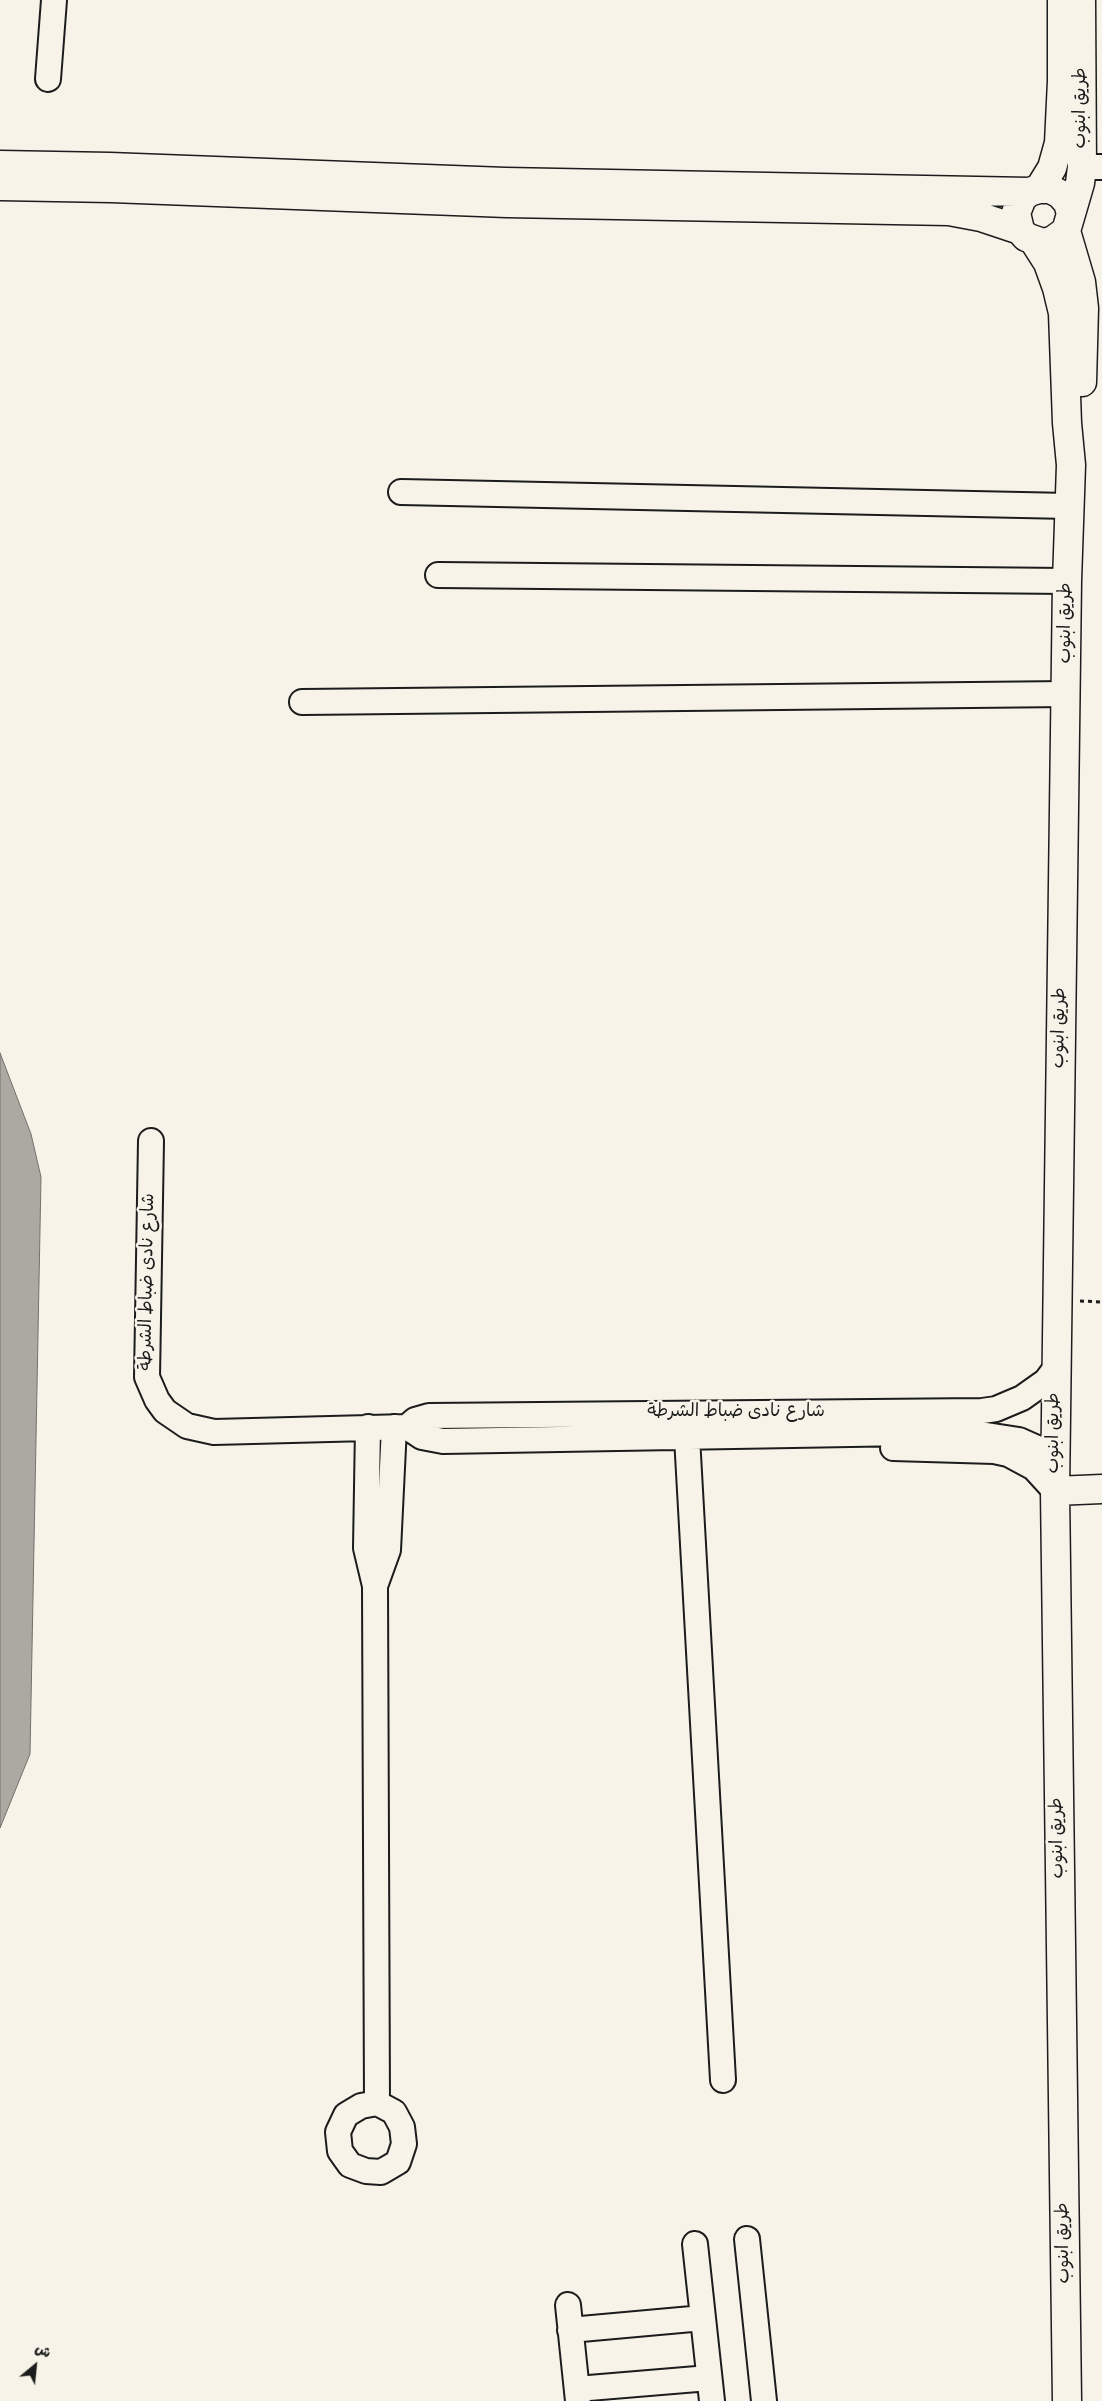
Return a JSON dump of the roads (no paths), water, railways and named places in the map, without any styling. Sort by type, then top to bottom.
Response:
[{"type":"main road","name":"طريق ابنوب","points":[[1034,190],[1052,168],[1058,143],[1062,81],[1062,0]]},
{"type":"main road","name":"طريق ابنوب","points":[[1071,465],[1079,424],[1084,308],[1081,282],[1068,223],[1080,183],[1092,167],[1081,0]]},
{"type":"main road","points":[[0,165],[111,177],[498,203],[948,211],[971,214],[1027,235],[1052,242],[1068,223],[1068,203],[1060,194],[1050,189],[111,177],[0,186]]},
{"type":"main road","points":[[1027,235],[1017,222],[1018,205],[1034,190]]},
{"type":"main road","name":"طريق ابنوب","points":[[1027,235],[1048,263],[1058,288],[1063,313],[1067,423],[1071,465],[1067,581],[1067,694],[1055,1369],[1067,2401]]},
{"type":"main road","points":[[1055,1491],[1096,1489]]},
{"type":"street","points":[[48,79],[54,0]]},
{"type":"street","points":[[401,492],[1070,506]]},
{"type":"street","points":[[438,575],[1067,581]]},
{"type":"street","points":[[302,702],[1067,694]]},
{"type":"street","name":"شارع نادى ضباط الشرطة","points":[[151,1141],[147,1377],[157,1400],[176,1419],[200,1430],[214,1432],[400,1427],[429,1416],[924,1422],[967,1432],[999,1435],[1019,1440],[1055,1456]]},
{"type":"street","name":"شارع نادى ضباط الشرطة","points":[[400,1427],[422,1438],[443,1442],[871,1434],[1010,1405],[1035,1390],[1055,1369]]},
{"type":"street","points":[[368,1427],[366,1548],[375,1586],[377,2102]]},
{"type":"street","points":[[375,1586],[388,1550],[400,1427]]},
{"type":"street","points":[[871,1434],[872,1442],[880,1448],[994,1451],[1008,1454],[1034,1468],[1055,1491]]},
{"type":"street","points":[[687,1437],[723,2080]]},
{"type":"street","points":[[747,2239],[764,2401]]},
{"type":"street","points":[[695,2244],[712,2401]]},
{"type":"street","points":[[568,2305],[577,2395],[709,2378]]},
{"type":"street","points":[[570,2330],[703,2318]]}]
